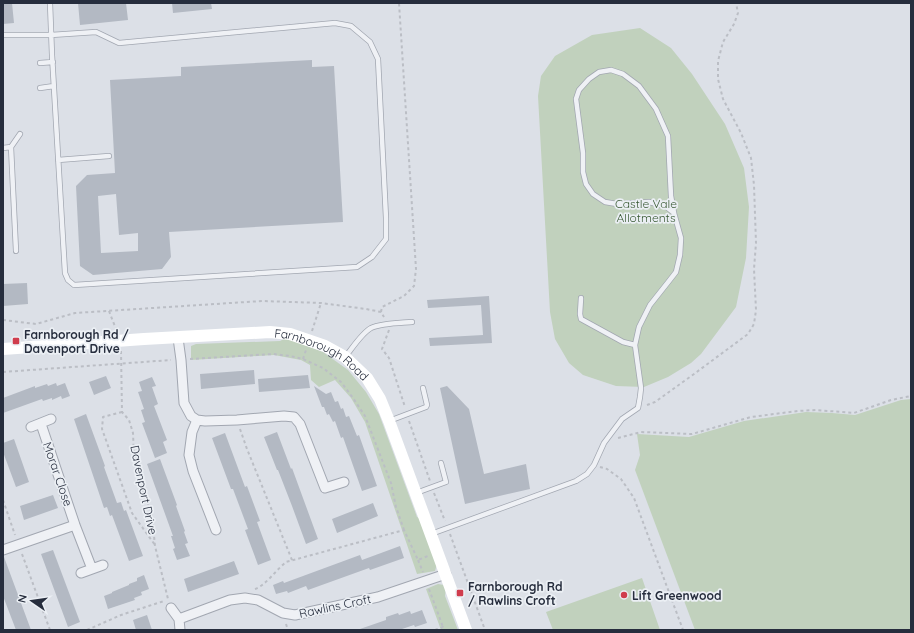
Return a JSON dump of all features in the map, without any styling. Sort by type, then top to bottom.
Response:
[{"type":"street","name":"Farnborough Road","points":[[3,349],[270,332],[290,334],[325,346],[345,357],[367,378],[380,399],[466,630]]},
{"type":"street","points":[[178,338],[184,403],[191,416],[197,420],[205,421],[284,416],[294,418],[300,424],[325,488],[344,482]]},
{"type":"street","points":[[31,426],[41,424],[51,419]]},
{"type":"street","points":[[197,420],[192,432],[189,455],[193,471],[216,530]]},
{"type":"street","name":"Morar Close","points":[[41,424],[75,525],[92,569]]},
{"type":"street","points":[[3,550],[75,525]]},
{"type":"street","points":[[81,573],[103,565]]},
{"type":"street","name":"Rawlins Croft","points":[[179,619],[230,600],[245,598],[258,600],[282,613],[295,615],[378,597],[446,574]]},
{"type":"street","points":[[170,602],[179,619],[180,630]]},
{"type":"lane","points":[[3,35],[51,35],[96,32],[119,43],[336,23],[351,26],[370,42],[378,58],[386,238],[372,257],[357,267],[74,285],[68,280],[64,273],[51,35],[50,3]]},
{"type":"lane","points":[[40,63],[53,62]]},
{"type":"lane","points":[[431,534],[576,481],[587,474],[594,465],[607,438],[622,419],[638,408],[641,388],[635,345],[639,327],[650,305],[676,272],[680,255],[681,238],[671,196],[668,136],[656,109],[639,86],[623,74],[611,70],[599,72],[589,79],[579,90],[576,99],[583,153],[583,172],[586,184],[593,194],[605,202],[617,204],[649,202],[665,206],[674,213]]},
{"type":"lane","points":[[40,88],[54,86]]},
{"type":"lane","points":[[16,251],[11,147],[20,134]]},
{"type":"lane","points":[[3,148],[11,147]]},
{"type":"lane","points":[[58,160],[109,156]]},
{"type":"lane","points":[[581,298],[581,319],[623,342],[635,345]]},
{"type":"lane","points":[[345,357],[359,338],[371,328],[388,324],[412,322]]},
{"type":"lane","points":[[389,421],[426,407],[427,405],[423,388]]},
{"type":"lane","points":[[416,493],[446,482],[441,463]]},
{"type":"path","points":[[381,312],[382,307],[404,296],[414,286],[416,269],[399,3]]},
{"type":"path","points":[[638,408],[655,402],[694,374],[748,334],[754,324],[756,310],[754,270],[756,243],[754,185],[751,158],[741,133],[723,99],[718,79],[718,61],[723,42],[734,24],[738,13],[736,3]]},
{"type":"path","points":[[3,320],[36,324],[75,314],[262,301],[321,303],[366,308],[381,312],[388,324],[389,330],[382,349],[389,358],[432,488],[485,630]]},
{"type":"path","name":"Davenport Drive","points":[[109,311],[118,332],[120,341],[122,412],[129,420],[133,433],[134,457],[140,481],[152,515],[155,546],[170,602]]},
{"type":"path","points":[[3,372],[273,354],[303,359],[323,368],[341,382],[365,416],[391,483],[396,507],[404,530],[418,560],[443,629],[435,630]]},
{"type":"path","points":[[607,438],[616,439],[641,432],[692,434],[751,417],[798,410],[854,413],[891,400],[911,396]]},
{"type":"path","name":"Davenport Drive","points":[[122,412],[103,417],[102,429],[132,513],[155,546]]},
{"type":"path","points":[[237,420],[292,561]]},
{"type":"path","points":[[594,465],[607,469],[621,479],[634,498],[683,630]]},
{"type":"path","points":[[3,500],[50,630]]},
{"type":"path","points":[[250,590],[261,586],[286,562],[404,530]]},
{"type":"path","points":[[418,560],[455,547]]},
{"type":"path","points":[[86,630],[121,615],[170,602]]},
{"type":"green space","name":"Castle Vale Allotments","points":[[640,28],[671,48],[692,74],[725,124],[744,168],[749,207],[746,258],[736,307],[701,354],[691,363],[668,377],[644,387],[616,386],[583,375],[569,363],[555,339],[550,312],[538,96],[541,76],[555,56],[592,35]]},
{"type":"green space","points":[[286,338],[323,352],[348,370],[366,392],[379,414],[417,517],[421,519],[437,564],[435,571],[417,574],[365,422],[351,398],[335,380],[319,387],[311,380],[310,365],[301,360],[274,355],[191,360],[191,346],[196,344],[280,341]]},
{"type":"green space","points":[[911,399],[911,630],[695,630],[635,470],[640,455],[637,434],[689,437],[744,421],[806,412],[855,415],[901,400]]},
{"type":"green space","name":"Lift Greenwood","points":[[642,578],[660,630],[553,630],[546,612]]},
{"type":"green space","points":[[438,584],[444,585],[446,588],[445,596],[458,630],[441,630],[426,589]]},
{"type":"building","points":[[3,3],[12,3],[14,23],[3,24]]},
{"type":"building","points":[[78,3],[126,3],[128,20],[80,25]]},
{"type":"building","points":[[172,3],[211,3],[212,9],[173,13]]},
{"type":"building","points":[[312,60],[312,67],[334,66],[343,222],[169,232],[171,257],[162,269],[93,275],[80,266],[76,186],[87,175],[115,173],[110,80],[181,76],[181,67]],"holes":[[[116,194],[119,235],[138,233],[138,251],[101,253],[98,196]]]},
{"type":"building","points":[[27,283],[28,304],[3,306],[3,284]]},
{"type":"building","points":[[489,296],[492,343],[430,346],[429,338],[483,335],[481,305],[428,308],[427,300]]},
{"type":"building","points":[[254,370],[255,384],[201,389],[200,374]]},
{"type":"building","points":[[308,375],[310,388],[259,392],[258,379]]},
{"type":"building","points":[[106,376],[111,388],[94,395],[89,382]]},
{"type":"building","points":[[152,377],[156,386],[152,387],[158,404],[154,406],[167,440],[163,442],[167,453],[155,458],[142,423],[145,422],[141,410],[144,409],[138,392],[142,391],[139,382]]},
{"type":"building","points":[[56,383],[57,386],[65,383],[70,396],[62,399],[61,396],[52,400],[52,398],[43,401],[42,399],[3,413],[3,398],[35,386],[35,388]]},
{"type":"building","points":[[314,386],[326,394],[331,392],[335,402],[338,401],[341,409],[343,408],[346,417],[349,416],[357,436],[359,435],[377,486],[362,491],[343,437],[341,438],[335,421],[333,422],[329,414],[327,415],[324,407],[322,407]]},
{"type":"building","points":[[447,386],[469,409],[484,474],[526,464],[530,489],[465,504],[440,388]]},
{"type":"building","points":[[86,414],[117,503],[121,502],[124,511],[126,510],[143,556],[129,561],[112,515],[110,516],[107,507],[104,508],[74,419]]},
{"type":"building","points":[[277,432],[318,539],[306,544],[264,437]]},
{"type":"building","points":[[225,433],[245,487],[247,486],[260,521],[257,522],[271,560],[258,565],[245,530],[248,529],[212,438]]},
{"type":"building","points":[[14,439],[29,482],[16,487],[3,452],[3,443]]},
{"type":"building","points":[[160,459],[177,505],[176,506],[188,543],[185,544],[190,556],[177,560],[173,549],[175,548],[171,536],[173,536],[147,464]]},
{"type":"building","points":[[53,495],[58,508],[24,520],[20,506]]},
{"type":"building","points":[[373,503],[378,516],[337,533],[332,519]]},
{"type":"building","points":[[400,546],[404,558],[370,570],[369,568],[308,590],[306,586],[288,593],[287,591],[276,594],[273,585],[283,581],[284,583],[360,555],[362,560]]},
{"type":"building","points":[[53,550],[80,622],[68,627],[41,554]]},
{"type":"building","points":[[3,557],[31,630],[16,630],[3,596]]},
{"type":"building","points":[[234,561],[239,574],[188,592],[184,579]]},
{"type":"building","points":[[144,575],[149,589],[141,592],[142,595],[134,598],[135,600],[108,609],[104,596],[137,581],[137,578]]},
{"type":"building","points":[[422,610],[427,623],[415,627],[414,625],[399,630],[360,629],[386,620],[386,617],[398,613],[399,615],[410,611],[411,614]]},
{"type":"building","points":[[147,615],[152,630],[136,630],[133,620]]},
{"type":"place","name":"Farnborough Rd / Davenport Drive","points":[[16,341]]},
{"type":"place","name":"Farnborough Rd / Rawlins Croft","points":[[460,593]]},
{"type":"place","name":"Lift Greenwood","points":[[624,595]]}]
